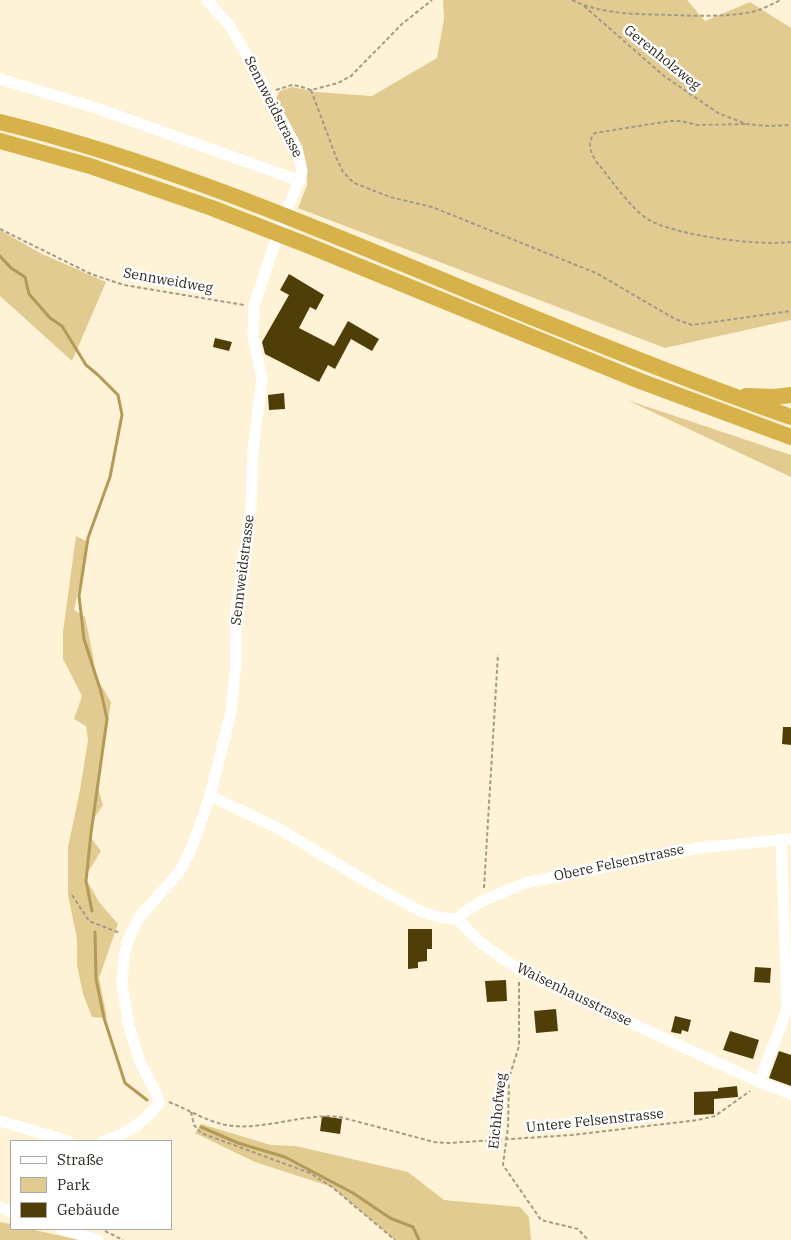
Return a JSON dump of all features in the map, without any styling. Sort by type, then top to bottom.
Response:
[{"type":"highway","points":[[0,122],[128,159],[239,197],[625,355],[791,418]]},
{"type":"highway","points":[[0,142],[90,166],[212,208],[640,381],[791,437]]},
{"type":"highway","points":[[728,395],[774,397],[791,395]]},
{"type":"street","name":"Sennweidstrasse","points":[[159,1104],[157,1095],[133,1044],[124,1001],[124,955],[129,938],[140,916],[177,875],[185,862],[210,796],[226,731],[235,684],[236,610],[251,508],[252,450],[262,379],[252,335],[254,306],[302,171],[297,148],[268,94],[229,24],[207,0]]},
{"type":"street","points":[[0,79],[96,108],[298,186]]},
{"type":"street","points":[[210,796],[276,827],[374,886],[424,913],[457,919]]},
{"type":"street","points":[[759,1082],[785,1015],[787,1005],[786,839]]},
{"type":"street","name":"Obere Felsenstrasse","points":[[457,919],[482,901],[525,883],[697,848],[786,839]]},
{"type":"street","name":"Waisenhausstrasse","points":[[457,919],[480,942],[518,969],[759,1082],[791,1094]]},
{"type":"street","points":[[106,1140],[131,1130],[159,1104]]},
{"type":"street","points":[[0,1121],[65,1140]]},
{"type":"street","points":[[68,1230],[100,1235]]},
{"type":"path","points":[[268,94],[292,85],[312,90],[338,83],[351,76],[402,24],[432,0]]},
{"type":"path","points":[[572,0],[584,6],[611,12],[714,16],[754,11],[780,0]]},
{"type":"path","name":"Gerenholzweg","points":[[584,6],[664,76],[718,112],[745,124],[791,125]]},
{"type":"path","points":[[312,90],[343,172],[354,183],[371,191],[432,207],[596,273],[675,319],[692,325],[791,311]]},
{"type":"path","points":[[745,124],[697,125],[681,121],[670,121],[595,133],[590,137],[589,142],[594,160],[628,201],[648,220],[677,231],[721,239],[779,244],[791,242]]},
{"type":"path","name":"Sennweidweg","points":[[0,229],[92,274],[124,285],[254,306]]},
{"type":"path","points":[[482,901],[498,654]]},
{"type":"path","points":[[72,895],[89,920],[129,938]]},
{"type":"path","name":"Eichhofweg","points":[[518,969],[519,1046],[509,1078],[508,1127],[503,1165],[541,1220],[578,1229],[588,1240]]},
{"type":"path","name":"Untere Felsenstrasse","points":[[159,1104],[169,1102],[224,1125],[255,1126],[325,1115],[340,1117],[434,1142],[449,1143],[572,1135],[648,1127],[715,1116],[753,1089],[759,1082]]},
{"type":"path","points":[[191,1112],[194,1125],[201,1133],[310,1173],[332,1187],[395,1240]]},
{"type":"path","points":[[100,1235],[123,1240]]},
{"type":"green space","points":[[443,0],[687,0],[705,21],[750,2],[791,28],[791,320],[665,348],[298,208],[307,185],[307,169],[276,98],[280,91],[292,87],[316,92],[372,96],[437,58],[444,19]]},
{"type":"green space","points":[[0,230],[40,253],[106,282],[72,361],[0,296]]},
{"type":"green space","points":[[627,400],[791,455],[791,477]]},
{"type":"green space","points":[[76,536],[88,542],[74,610],[85,617],[95,675],[111,702],[98,788],[103,805],[93,820],[91,838],[101,851],[85,877],[99,902],[118,924],[99,978],[107,1018],[92,1017],[83,994],[77,965],[77,939],[68,895],[68,847],[88,740],[86,726],[74,719],[82,696],[63,659],[63,632]]},
{"type":"green space","points":[[201,1124],[271,1145],[296,1146],[408,1172],[444,1200],[520,1207],[529,1217],[531,1240],[395,1240],[332,1187],[255,1162],[195,1133]]},
{"type":"green space","points":[[0,1222],[10,1224],[10,1230],[35,1230],[80,1240],[0,1240]]},
{"type":"building","points":[[289,274],[324,295],[316,310],[310,307],[299,328],[334,346],[348,321],[379,339],[372,351],[351,339],[335,369],[328,365],[319,382],[265,354],[262,342],[289,295],[280,290]]},
{"type":"building","points":[[215,338],[232,342],[229,351],[213,347]]},
{"type":"building","points":[[284,393],[285,409],[269,410],[268,395]]},
{"type":"building","points":[[783,727],[791,727],[791,745],[782,744]]},
{"type":"building","points":[[408,929],[432,929],[432,949],[427,949],[427,961],[418,962],[418,968],[408,969]]},
{"type":"building","points":[[755,967],[771,968],[770,983],[754,982]]},
{"type":"building","points":[[506,980],[507,1001],[487,1002],[485,981]]},
{"type":"building","points":[[556,1009],[558,1031],[536,1033],[534,1011]]},
{"type":"building","points":[[675,1016],[691,1020],[688,1032],[682,1030],[681,1034],[671,1032]]},
{"type":"building","points":[[730,1031],[759,1040],[753,1059],[723,1050]]},
{"type":"building","points":[[779,1051],[791,1055],[791,1086],[769,1078]]},
{"type":"building","points":[[737,1086],[738,1097],[714,1099],[714,1114],[694,1115],[694,1092],[718,1091],[718,1088]]},
{"type":"building","points":[[322,1116],[342,1119],[340,1134],[320,1131]]},
{"type":"waterway","points":[[0,256],[11,268],[25,277],[29,294],[50,318],[62,326],[86,365],[118,395],[122,415],[110,477],[88,538],[79,596],[84,639],[101,692],[107,719],[86,881],[92,911]]},
{"type":"waterway","points":[[95,932],[96,979],[104,1018],[125,1083],[147,1100]]},
{"type":"waterway","points":[[201,1127],[238,1143],[285,1157],[353,1193],[390,1218],[413,1227],[419,1240]]}]
